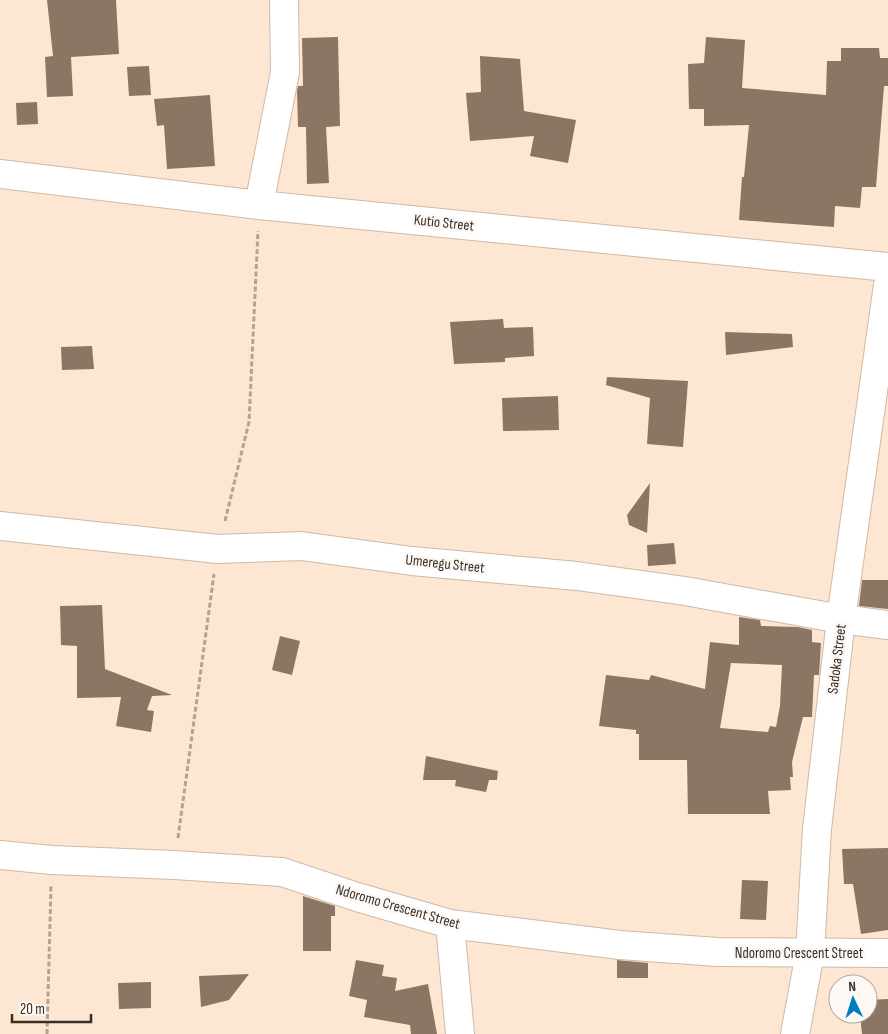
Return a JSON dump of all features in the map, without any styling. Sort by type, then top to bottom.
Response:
[{"type":"street","points":[[259,205],[285,72],[284,0]]},
{"type":"street","name":"Kutio Street","points":[[0,174],[259,205],[888,267]]},
{"type":"street","name":"Sadoka Street","points":[[795,1034],[810,953],[817,829],[842,619],[888,285]]},
{"type":"street","name":"Umeregu Street","points":[[0,526],[218,549],[301,546],[412,561],[577,576],[686,591],[888,626]]},
{"type":"street","name":"Ndoromo Crescent Street","points":[[0,855],[52,860],[282,872],[357,897],[450,924],[620,945],[717,952],[888,953]]},
{"type":"street","points":[[450,924],[460,1034]]},
{"type":"path","points":[[174,865],[218,549],[249,422],[259,205]]},
{"type":"path","points":[[47,1034],[52,860]]},
{"type":"building","points":[[47,0],[116,0],[119,54],[71,57],[73,96],[47,97],[45,57],[53,56]]},
{"type":"building","points":[[338,37],[340,126],[326,127],[329,183],[307,184],[306,127],[298,127],[297,91],[298,86],[303,86],[302,38]]},
{"type":"building","points":[[706,37],[745,40],[742,88],[826,95],[827,61],[841,61],[841,48],[879,48],[880,58],[888,58],[888,86],[884,86],[876,187],[862,187],[860,208],[835,206],[834,227],[739,220],[742,177],[744,177],[749,125],[704,126],[704,109],[689,109],[688,64],[704,63]]},
{"type":"building","points":[[480,56],[520,59],[524,111],[576,120],[568,163],[530,156],[534,136],[470,141],[466,93],[481,92]]},
{"type":"building","points":[[149,66],[151,95],[129,96],[127,67]]},
{"type":"building","points":[[210,95],[215,166],[167,169],[164,125],[157,126],[154,99]]},
{"type":"building","points":[[37,102],[38,124],[17,125],[16,103]]},
{"type":"building","points":[[503,319],[504,328],[533,327],[534,356],[505,358],[505,362],[454,364],[450,322]]},
{"type":"building","points":[[725,332],[792,334],[793,347],[726,355]]},
{"type":"building","points":[[92,346],[94,369],[62,370],[61,347]]},
{"type":"building","points":[[607,377],[688,381],[683,447],[647,444],[650,398],[606,385]]},
{"type":"building","points":[[558,396],[559,430],[503,431],[502,398]]},
{"type":"building","points":[[650,483],[647,533],[629,525],[627,515]]},
{"type":"building","points":[[674,543],[676,564],[648,566],[647,545]]},
{"type":"building","points":[[862,580],[888,580],[888,609],[859,606]]},
{"type":"building","points":[[102,605],[105,669],[172,695],[152,696],[147,710],[154,711],[151,732],[116,726],[121,697],[77,698],[77,646],[61,645],[60,606]]},
{"type":"building","points":[[739,617],[760,620],[761,626],[798,627],[812,630],[812,642],[821,643],[819,675],[814,675],[812,717],[803,717],[792,762],[793,777],[790,777],[791,790],[768,791],[770,814],[688,814],[687,760],[639,760],[639,734],[636,734],[636,730],[599,726],[606,675],[649,680],[651,675],[705,689],[710,642],[739,645]],"holes":[[[731,663],[782,665],[780,706],[776,727],[770,726],[768,732],[720,728]]]},
{"type":"building","points":[[280,636],[300,641],[292,675],[272,670]]},
{"type":"building","points":[[426,756],[498,771],[497,780],[489,780],[486,792],[455,786],[456,780],[423,780]]},
{"type":"building","points":[[888,848],[888,930],[861,934],[853,884],[844,884],[842,849]]},
{"type":"building","points":[[742,880],[768,881],[766,920],[740,919]]},
{"type":"building","points":[[303,896],[335,906],[335,916],[331,916],[331,951],[303,951]]},
{"type":"building","points":[[356,960],[384,965],[382,976],[397,978],[395,991],[428,984],[437,1034],[411,1034],[410,1025],[364,1017],[367,1000],[349,996]]},
{"type":"building","points":[[617,960],[648,963],[648,978],[617,978]]},
{"type":"building","points":[[249,974],[229,1000],[201,1007],[199,976]]},
{"type":"building","points":[[151,982],[151,1008],[119,1009],[118,983]]},
{"type":"building","points":[[888,999],[888,1034],[862,1034],[861,1024],[878,1024],[878,1000]]}]
